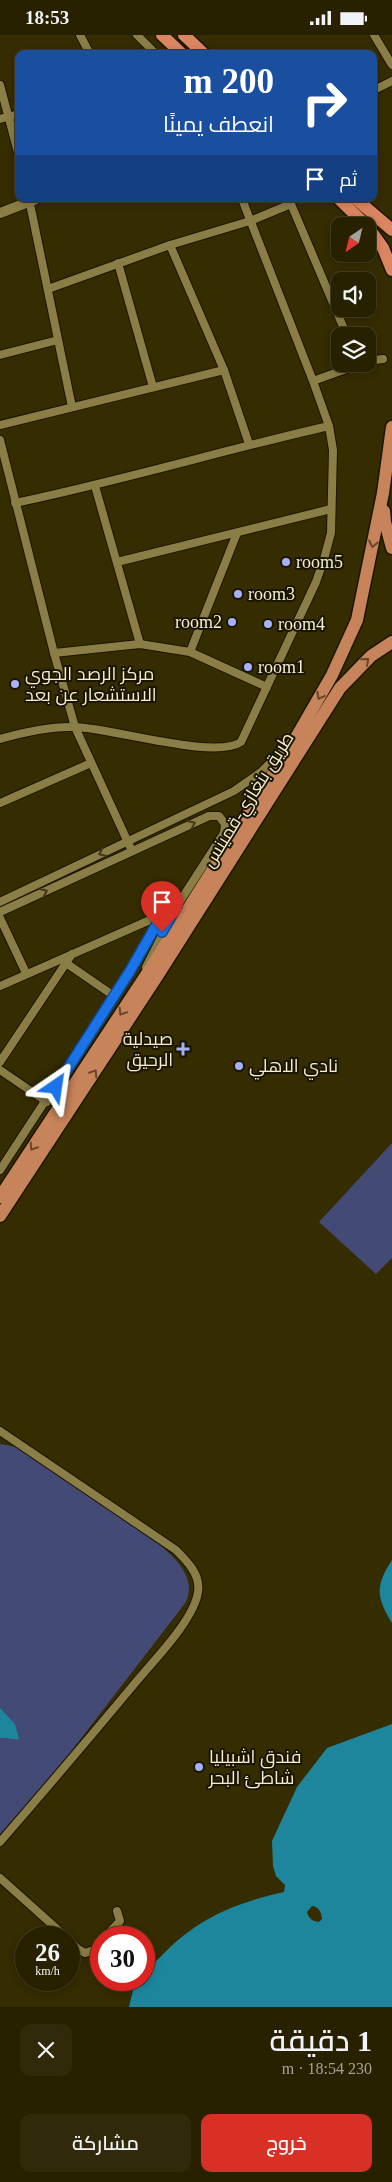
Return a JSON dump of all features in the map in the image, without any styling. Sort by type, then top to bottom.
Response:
[{"type":"highway","points":[[162,35],[178,50]]},
{"type":"highway","points":[[184,35],[200,50]]},
{"type":"highway","points":[[342,202],[357,217]]},
{"type":"highway","points":[[359,202],[392,230]]},
{"type":"highway","points":[[376,239],[383,248],[392,270]]},
{"type":"main road","points":[[0,1197],[140,985],[294,741],[332,675],[357,620],[383,493],[392,427]]},
{"type":"main road","points":[[383,493],[385,522],[392,548]]},
{"type":"main road","name":"طريق بنغازي-قمينس","points":[[0,1216],[158,975],[340,688],[371,656],[392,642]]},
{"type":"street","points":[[80,35],[88,50]]},
{"type":"street","points":[[137,35],[152,50]]},
{"type":"street","points":[[374,35],[392,65]]},
{"type":"street","points":[[377,88],[392,81]]},
{"type":"street","points":[[0,85],[15,139]]},
{"type":"street","points":[[0,119],[15,115]]},
{"type":"street","points":[[0,213],[27,202]]},
{"type":"street","points":[[32,202],[72,407]]},
{"type":"street","points":[[0,739],[37,730],[75,727],[193,746],[230,747],[241,742],[316,582],[331,533],[333,450],[329,426],[243,202]]},
{"type":"street","points":[[48,289],[170,245],[250,221],[289,202]]},
{"type":"street","points":[[291,202],[343,327]]},
{"type":"street","points":[[170,245],[224,370],[249,445]]},
{"type":"street","points":[[118,263],[152,387]]},
{"type":"street","points":[[0,355],[58,340]]},
{"type":"street","points":[[376,360],[383,359]]},
{"type":"street","points":[[0,425],[224,370]]},
{"type":"street","points":[[313,381],[337,372]]},
{"type":"street","points":[[15,503],[94,486],[329,426]]},
{"type":"street","points":[[0,440],[2,457],[75,727],[132,851]]},
{"type":"street","points":[[94,486],[140,644]]},
{"type":"street","points":[[117,562],[331,509]]},
{"type":"street","points":[[190,652],[237,533]]},
{"type":"street","points":[[54,653],[140,644],[190,652],[266,687]]},
{"type":"street","points":[[0,902],[234,791],[257,775],[294,741]]},
{"type":"street","points":[[0,803],[91,763]]},
{"type":"street","points":[[0,913],[132,851],[215,815],[224,821],[226,827],[224,833],[177,906],[151,954],[140,985]]},
{"type":"street","points":[[0,986],[162,915],[177,906]]},
{"type":"street","points":[[0,1170],[130,971],[162,915]]},
{"type":"street","points":[[0,918],[26,973]]},
{"type":"street","points":[[0,1062],[72,953]]},
{"type":"street","points":[[66,963],[114,996]]},
{"type":"street","points":[[0,1071],[46,1102]]},
{"type":"street","points":[[0,1431],[176,1550],[196,1574],[199,1589],[196,1604],[191,1613],[168,1643],[105,1721],[0,1842]]},
{"type":"street","points":[[0,1878],[54,1926]]},
{"type":"street","points":[[115,1926],[120,1921],[117,1911]]},
{"type":"shaded area","points":[[392,1143],[392,1258],[376,1274],[319,1222]]},
{"type":"shaded area","points":[[0,1444],[17,1447],[158,1543],[182,1569],[189,1584],[189,1593],[186,1602],[69,1754],[0,1835]]},
{"type":"shaded area","points":[[392,1560],[392,1623],[380,1598],[380,1585],[386,1569]]},
{"type":"shaded area","points":[[0,1708],[15,1724],[19,1739],[0,1738]]},
{"type":"shaded area","points":[[392,1724],[392,2007],[129,2007],[133,1991],[155,1991],[155,1963],[190,1930],[223,1911],[284,1892],[285,1885],[276,1876],[273,1866],[272,1841],[297,1787],[327,1748]],"holes":[[[312,1906],[318,1909],[322,1919],[319,1922],[311,1919],[307,1912]]]},
{"type":"place","name":"room5","points":[[286,562]]},
{"type":"place","name":"room3","points":[[238,594]]},
{"type":"place","name":"room2","points":[[232,622]]},
{"type":"place","name":"room4","points":[[268,624]]},
{"type":"place","name":"room1","points":[[248,667]]},
{"type":"place","name":"مركز الرصد الجوي الاستشعار عن بعد","points":[[15,684]]},
{"type":"place","name":"صيدلية الرحيق","points":[[183,1049]]},
{"type":"place","name":"نادي الاهلي","points":[[239,1066]]},
{"type":"place","name":"فندق اشبيليا شاطئ البحر","points":[[199,1767]]},
{"type":"route","points":[[56,1087],[130,971],[162,915],[177,906],[162,932]]}]
